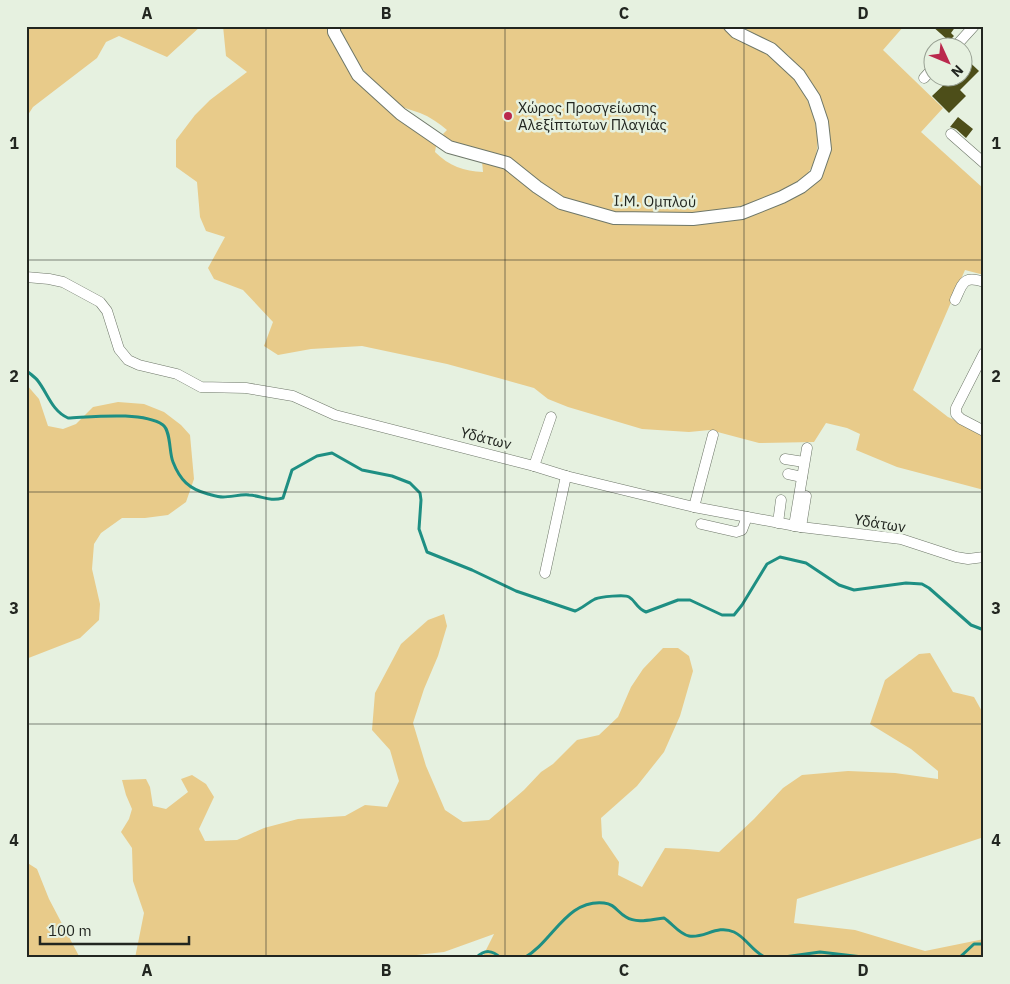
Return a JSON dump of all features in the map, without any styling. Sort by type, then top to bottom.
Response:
[{"type":"street","name":"Ι.Μ. Ομπλού","points":[[334,26],[334,32],[358,76],[401,114],[449,146],[507,163],[561,203],[614,218],[693,219],[742,212],[782,197],[801,187],[816,175],[825,149],[822,122],[814,98],[799,75],[771,49],[736,32],[730,26]]},
{"type":"street","points":[[963,38],[974,26]]},
{"type":"street","points":[[951,134],[984,163]]},
{"type":"street","name":"Υδάτων","points":[[26,277],[63,282],[100,302],[107,311],[119,349],[128,360],[139,365],[176,374],[201,387],[246,388],[293,396],[335,415],[566,476],[694,507],[798,527],[901,539],[956,558],[984,557]]},
{"type":"street","points":[[955,300],[967,280],[973,279],[984,282]]},
{"type":"street","points":[[984,353],[956,408],[956,414],[961,419],[984,431]]},
{"type":"street","points":[[534,466],[551,417]]},
{"type":"street","points":[[694,507],[713,435]]},
{"type":"street","points":[[798,527],[802,477],[807,448]]},
{"type":"street","points":[[784,459],[804,462]]},
{"type":"street","points":[[788,474],[802,477]]},
{"type":"street","points":[[545,574],[566,476]]},
{"type":"street","points":[[798,527],[806,496]]},
{"type":"street","points":[[778,523],[781,500]]},
{"type":"street","points":[[701,524],[736,532],[742,530],[747,518]]},
{"type":"shaded area","points":[[26,26],[201,26],[167,57],[119,36],[106,42],[97,58],[33,107],[26,118]]},
{"type":"shaded area","points":[[223,26],[724,26],[726,29],[775,57],[791,73],[808,103],[817,137],[816,153],[811,168],[801,180],[790,188],[754,202],[715,211],[622,213],[592,208],[571,201],[553,191],[521,166],[505,157],[454,143],[443,134],[447,130],[431,118],[405,108],[390,98],[377,86],[354,58],[354,78],[388,110],[428,138],[436,146],[435,152],[451,164],[463,169],[483,172],[482,161],[498,166],[514,173],[563,208],[587,218],[615,223],[693,224],[730,221],[762,211],[802,193],[830,148],[808,77],[788,55],[740,26],[904,26],[883,50],[943,108],[921,132],[984,189],[984,275],[965,270],[913,390],[948,417],[984,434],[984,490],[897,467],[856,450],[860,434],[847,428],[826,423],[814,442],[759,443],[710,430],[689,432],[642,429],[568,407],[548,399],[534,388],[447,364],[362,346],[311,349],[278,355],[264,346],[273,322],[243,290],[214,279],[208,268],[225,237],[206,231],[200,217],[197,182],[176,167],[176,140],[195,115],[210,100],[247,72],[226,56]]},
{"type":"shaded area","points":[[26,384],[39,399],[48,426],[63,429],[76,424],[93,407],[118,402],[144,404],[164,412],[181,425],[190,435],[194,479],[186,502],[168,515],[122,518],[101,533],[94,544],[92,569],[100,604],[99,620],[80,638],[26,659]]},
{"type":"shaded area","points":[[444,614],[447,626],[413,723],[426,766],[445,810],[463,822],[489,820],[524,790],[541,772],[553,764],[577,740],[599,735],[618,717],[631,687],[643,669],[663,648],[678,648],[689,656],[693,671],[680,716],[664,752],[637,786],[601,818],[602,837],[619,862],[618,875],[642,887],[665,848],[719,852],[783,788],[802,775],[848,771],[895,773],[938,779],[938,771],[911,749],[870,724],[885,680],[919,654],[930,653],[953,692],[974,697],[984,715],[984,837],[797,899],[794,923],[855,930],[925,951],[984,939],[984,958],[482,958],[494,934],[444,952],[389,958],[135,958],[144,913],[133,881],[132,848],[121,832],[129,819],[132,809],[122,780],[146,779],[150,787],[153,806],[166,809],[188,792],[181,779],[192,775],[206,784],[214,797],[199,829],[205,841],[237,840],[264,828],[298,819],[345,816],[365,805],[387,807],[399,781],[390,750],[372,730],[375,693],[401,644],[428,620]]},
{"type":"shaded area","points":[[26,862],[37,869],[49,899],[80,958],[26,958]]},
{"type":"building","points":[[932,26],[956,26],[951,33],[954,36],[946,38]]},
{"type":"building","points":[[972,64],[979,71],[972,78]]},
{"type":"building","points":[[940,88],[962,88],[960,90],[966,96],[949,113],[932,96]]},
{"type":"building","points":[[958,117],[973,129],[966,138],[956,129],[950,127]]},
{"type":"waterway","points":[[26,370],[38,381],[58,411],[68,418],[130,416],[163,425],[169,437],[172,458],[182,479],[195,489],[208,494],[221,497],[246,495],[270,499],[283,498],[292,470],[317,456],[332,453],[362,470],[392,476],[410,483],[420,493],[419,529],[427,552],[472,570],[516,591],[575,611],[595,599],[627,596],[640,609],[646,612],[678,600],[690,600],[722,615],[734,615],[767,564],[780,557],[806,563],[839,585],[854,590],[906,583],[922,584],[971,625],[984,630]]},
{"type":"waterway","points":[[524,958],[534,951],[570,914],[591,904],[604,903],[611,905],[630,919],[645,921],[664,918],[682,933],[689,936],[700,936],[722,930],[734,932],[758,953],[767,958]]},
{"type":"waterway","points":[[959,958],[974,944],[984,944]]},
{"type":"waterway","points":[[476,958],[485,952],[495,953],[501,958]]},
{"type":"waterway","points":[[777,958],[820,952],[871,958]]},
{"type":"place","name":"Χώρος Προσγείωσης Αλεξίπτωτων Πλαγιάς","points":[[508,116]]}]
